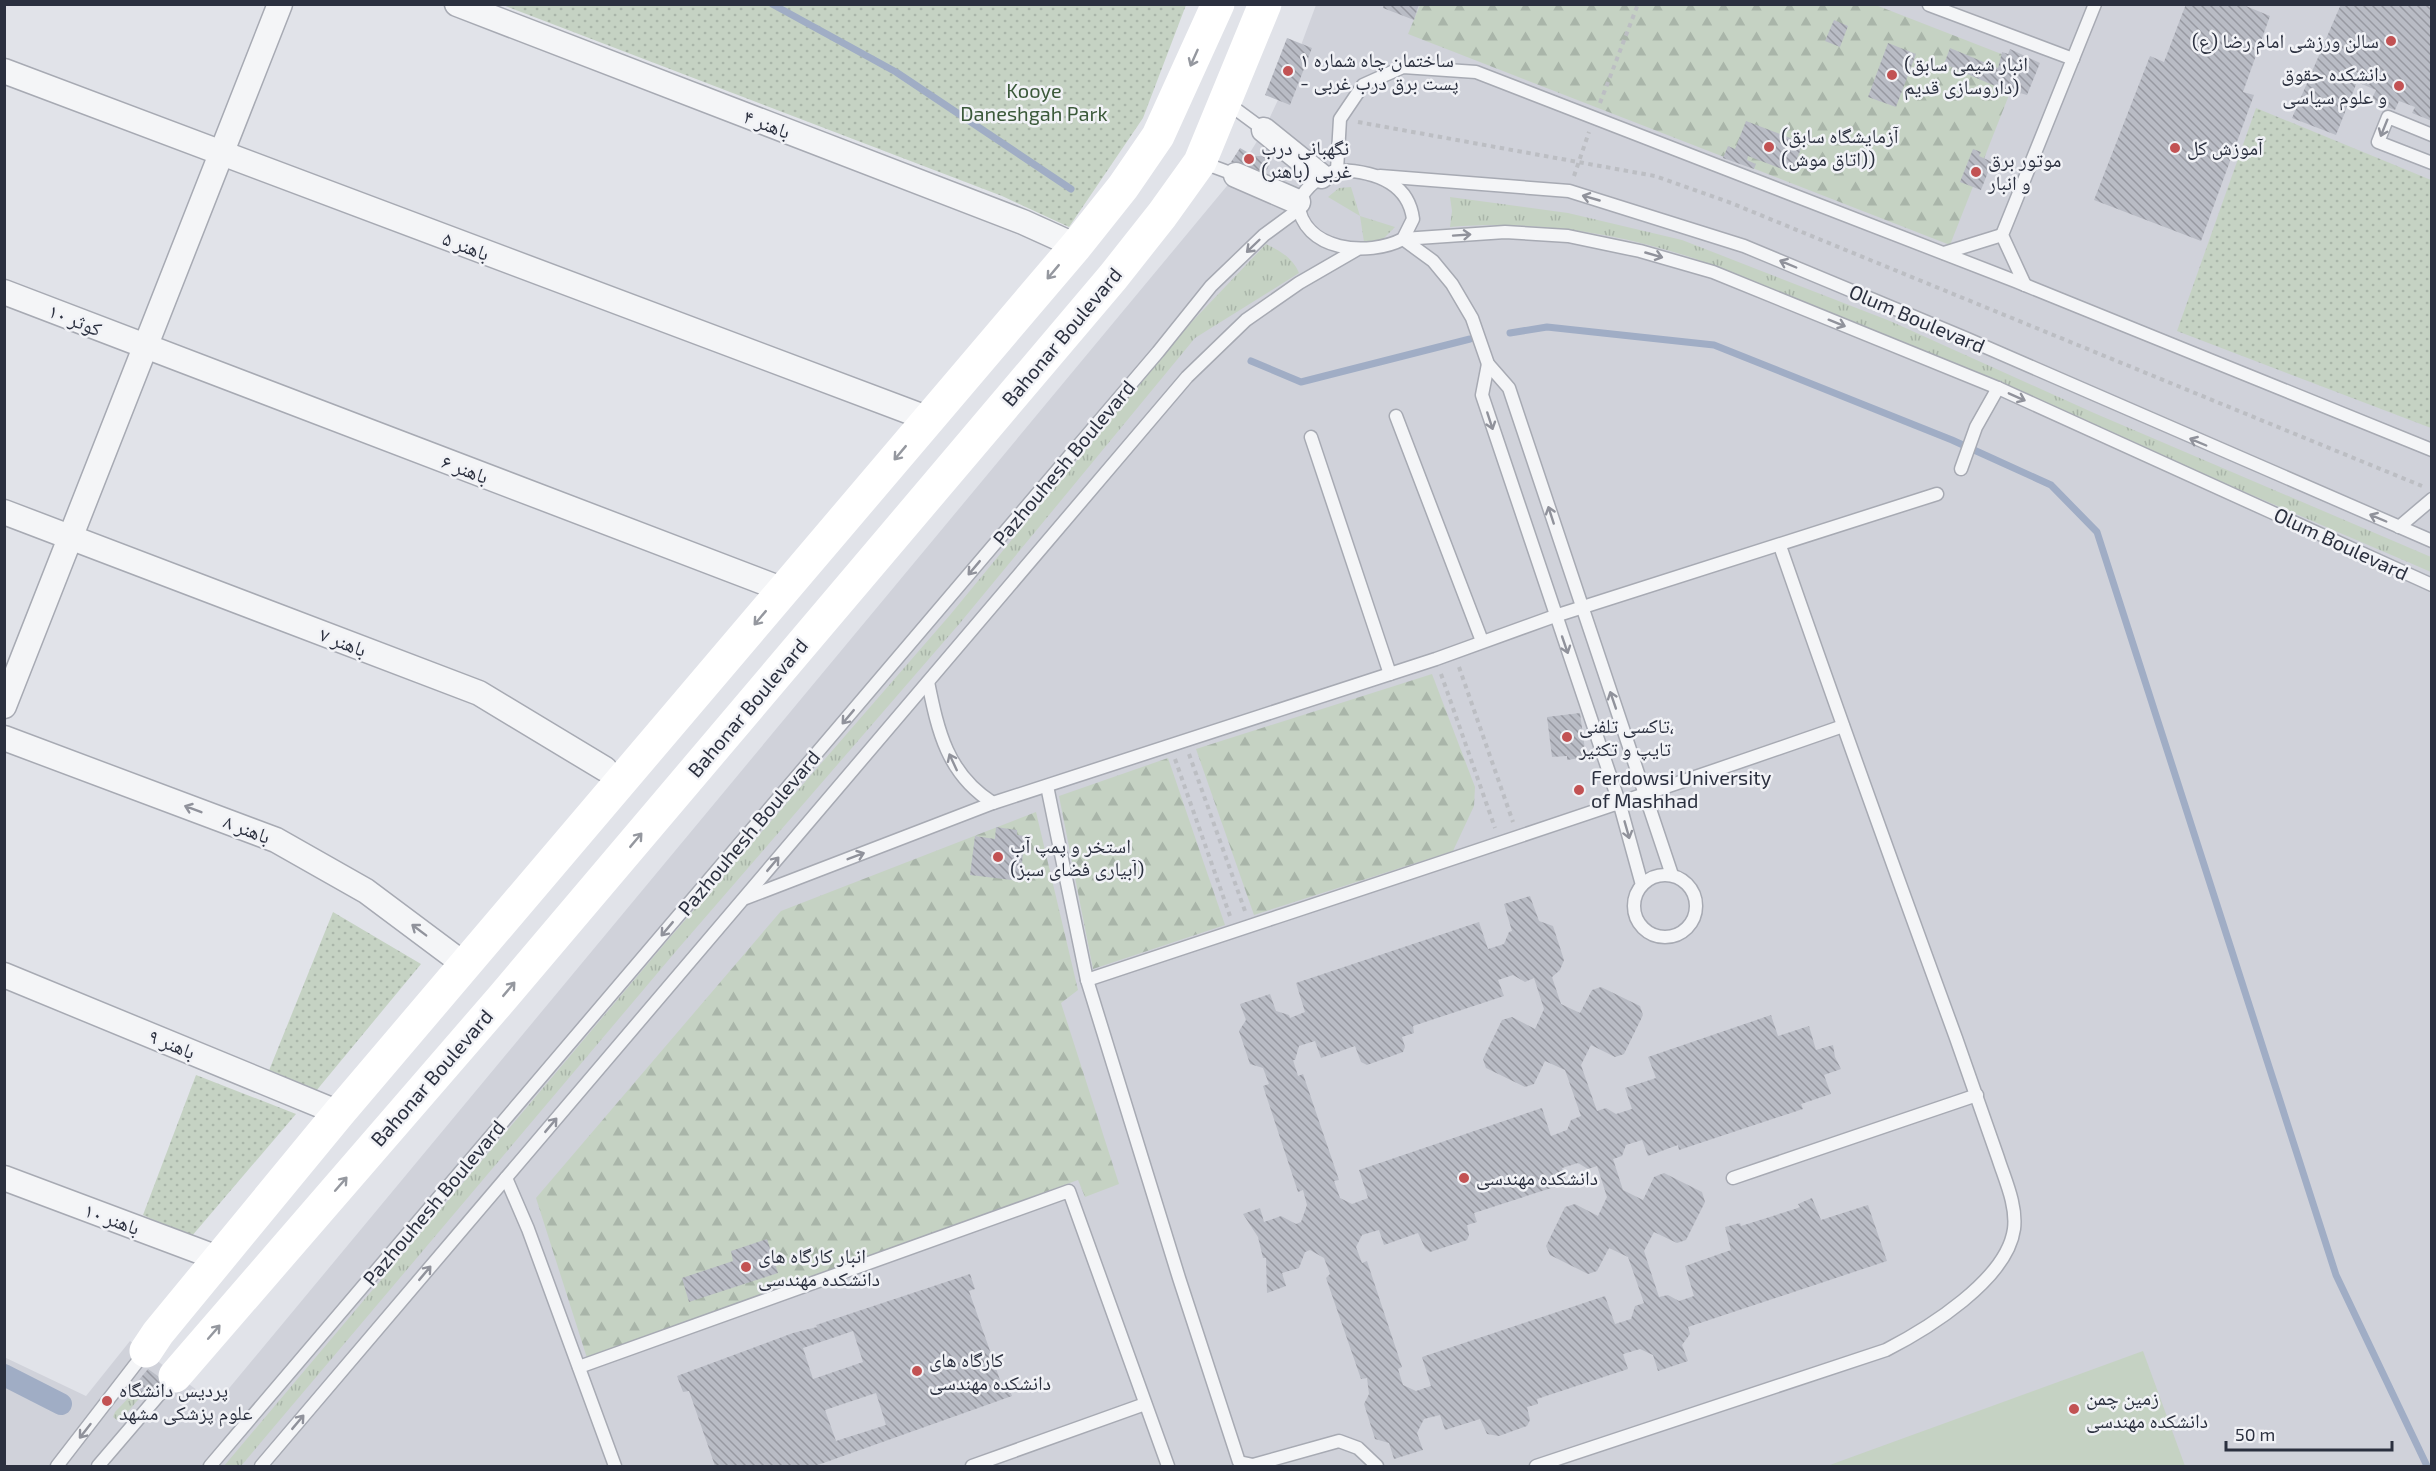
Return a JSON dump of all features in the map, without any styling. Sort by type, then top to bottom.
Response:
[{"type":"street","points":[[4,706],[280,4]]},
{"type":"street","name":"باهنر ۴","points":[[457,4],[1023,222],[1076,246]]},
{"type":"street","points":[[183,1367],[152,1342],[339,1113],[1076,246],[1158,136],[1218,4]]},
{"type":"street","name":"Bahonar Boulevard","points":[[183,1367],[1113,277],[1200,162],[1265,4]]},
{"type":"street","name":"باهنر ۵","points":[[4,71],[222,155],[929,419]]},
{"type":"street","points":[[1264,130],[1329,173]]},
{"type":"street","points":[[1236,175],[1298,206]]},
{"type":"street","name":"کوثر ۱۰","points":[[4,292],[146,348]]},
{"type":"street","name":"باهنر ۶","points":[[146,348],[784,590]]},
{"type":"street","name":"باهنر ۷","points":[[4,512],[479,693],[605,769]]},
{"type":"street","points":[[718,668],[755,699]]},
{"type":"street","name":"باهنر ۸","points":[[4,738],[276,840],[366,891],[465,965]]},
{"type":"street","name":"باهنر ۹","points":[[4,975],[339,1113]]},
{"type":"street","name":"باهنر ۱۰","points":[[4,1178],[220,1259]]},
{"type":"lane","points":[[2025,285],[2002,235],[2095,4]]},
{"type":"lane","points":[[1929,5],[2073,59]]},
{"type":"lane","points":[[1329,173],[1340,119],[1363,85],[1403,67],[1476,72],[2025,285],[2432,450]]},
{"type":"lane","points":[[1225,101],[1264,130]]},
{"type":"lane","points":[[2432,135],[2388,117],[2378,142],[2432,163]]},
{"type":"lane","points":[[1200,162],[1236,175]]},
{"type":"lane","points":[[1358,171],[1380,176],[1405,195],[1412,208],[1413,219],[1403,238],[1375,250],[1356,250],[1340,247],[1318,237],[1305,225],[1298,206],[1306,187],[1329,173],[1358,171]]},
{"type":"lane","name":"Olum Boulevard","points":[[1380,176],[1569,191],[1744,246],[1965,338],[2196,441],[2432,542]]},
{"type":"lane","name":"Pazhouhesh Boulevard","points":[[210,1467],[1135,380],[1211,286],[1298,206]]},
{"type":"lane","name":"Olum Boulevard","points":[[1403,238],[1505,232],[1568,236],[1640,251],[1713,272],[1998,388],[2432,585]]},
{"type":"lane","points":[[1944,253],[2002,235]]},
{"type":"lane","points":[[1403,238],[1433,261],[1452,284],[1472,318],[1488,364],[1509,388],[1672,875]]},
{"type":"lane","name":"Pazhouhesh Boulevard","points":[[261,1467],[1187,377],[1246,320],[1299,283],[1356,250]]},
{"type":"lane","points":[[1488,364],[1482,395],[1620,805],[1642,885],[1634,904],[1640,925],[1658,937],[1680,934],[1695,918],[1697,907],[1690,887],[1683,879],[1672,875],[1661,875],[1642,885]]},
{"type":"lane","points":[[1962,469],[1976,428],[1998,388]]},
{"type":"lane","points":[[1396,416],[1482,641]]},
{"type":"lane","points":[[1311,437],[1390,674]]},
{"type":"lane","points":[[743,900],[993,803],[1436,659],[1555,616],[1937,494]]},
{"type":"lane","points":[[2399,527],[2432,500]]},
{"type":"lane","points":[[1536,1467],[1886,1350],[1918,1334],[1951,1312],[1985,1279],[2008,1248],[2014,1228],[2012,1201],[1977,1095],[1780,546]]},
{"type":"lane","points":[[928,682],[938,731],[957,771],[982,796],[993,803]]},
{"type":"lane","points":[[1087,980],[1518,836],[1620,805],[1843,726]]},
{"type":"lane","points":[[1047,786],[1087,980],[1239,1462],[1253,1465],[1339,1441],[1350,1443],[1358,1448],[1377,1467]]},
{"type":"lane","points":[[1732,1178],[1977,1095]]},
{"type":"lane","points":[[506,1179],[528,1229],[615,1467]]},
{"type":"lane","points":[[579,1367],[1069,1191],[1168,1467]]},
{"type":"lane","points":[[57,1467],[152,1342]]},
{"type":"lane","points":[[98,1467],[183,1367]]},
{"type":"lane","points":[[972,1467],[1145,1404]]},
{"type":"path","points":[[1340,119],[1580,160],[1655,176],[1731,203],[2432,490]]},
{"type":"path","points":[[1454,652],[1518,836]]},
{"type":"path","points":[[1436,659],[1499,843]]},
{"type":"path","points":[[1184,741],[1250,926]]},
{"type":"path","points":[[1170,744],[1235,931]]},
{"type":"shaded area","name":"Ferdowsi University of Mashhad","points":[[1316,5],[2431,5],[2431,1466],[5,1466],[4,1357],[86,1396],[130,1341],[216,1404],[1236,175],[1264,130],[1291,72]]},
{"type":"green space","points":[[1873,4],[2022,62],[1950,245],[1408,34],[1420,5]]},
{"type":"green space","name":"Kooye Daneshgah Park","points":[[503,5],[1186,5],[1143,118],[1069,227],[1002,196]]},
{"type":"green space","points":[[2256,108],[2431,180],[2431,428],[2177,331]]},
{"type":"green space","points":[[1351,187],[1360,216],[1328,197],[1339,188]]},
{"type":"green space","points":[[1450,197],[1568,213],[1682,240],[1890,321],[2094,413],[2431,557],[2431,572],[2224,483],[1997,380],[1696,259],[1636,242],[1575,230],[1513,225],[1450,227],[1452,211]]},
{"type":"green space","points":[[1360,216],[1395,227],[1382,240],[1364,242]]},
{"type":"green space","points":[[1266,244],[1289,259],[1299,273],[1195,338],[960,623],[677,950],[241,1466],[224,1466],[667,941],[950,615],[1185,329]]},
{"type":"green space","points":[[1432,674],[1475,787],[1474,806],[1453,851],[1254,915],[1196,749]]},
{"type":"green space","points":[[1168,758],[1225,925],[1093,969],[1059,796]]},
{"type":"green space","points":[[1036,812],[1078,990],[1061,1003],[1119,1184],[1085,1197],[1078,1180],[587,1358],[536,1198],[781,911]]},
{"type":"green space","points":[[333,912],[421,964],[316,1091],[268,1073]]},
{"type":"green space","points":[[196,1075],[296,1114],[191,1237],[143,1215]]},
{"type":"green space","name":"زمین چمن دانشکده مهندسی","points":[[2143,1351],[2185,1466],[1827,1466]]},
{"type":"green space","points":[[135,1391],[142,1395],[121,1420],[117,1420],[113,1417],[115,1412]]},
{"type":"building","points":[[1384,4],[1419,4],[1414,20],[1383,8]]},
{"type":"building","name":"آموزش کل","points":[[2186,4],[2241,4],[2270,16],[2243,92],[2254,95],[2201,241],[2094,200],[2150,56],[2164,62]]},
{"type":"building","points":[[2341,4],[2432,4],[2432,121],[2412,113],[2415,107],[2399,101],[2395,110],[2371,101],[2376,90],[2357,82],[2336,135],[2292,118]]},
{"type":"building","points":[[1834,20],[1848,26],[1840,47],[1825,41]]},
{"type":"building","name":"ساختمان چاه شماره ۱ - پست برق درب غربی","points":[[1287,38],[1312,48],[1290,105],[1265,95]]},
{"type":"building","name":"(انبار شیمی سابق داروسازی قدیم)","points":[[1888,43],[1916,54],[1896,107],[1868,97]]},
{"type":"building","points":[[1950,48],[1998,68],[2002,52],[2008,54],[2010,49],[2040,63],[2027,95],[1995,86],[1944,64]]},
{"type":"building","name":"(آزمایشگاه سابق (اتاق موش))","points":[[1746,121],[1803,143],[1792,173],[1748,156],[1747,160],[1756,164],[1754,169],[1723,158],[1728,146],[1735,149]]},
{"type":"building","name":"نگهبانی درب غربی (باهنر)","points":[[1240,148],[1254,156],[1264,156],[1269,166],[1263,176],[1231,162]]},
{"type":"building","name":"موتور برق و انبار","points":[[1973,149],[1981,152],[1979,156],[1992,162],[1981,190],[1960,182]]},
{"type":"building","name":"تاکسی تلفنی، تایپ و تکثیر","points":[[1580,713],[1586,757],[1567,760],[1567,756],[1552,757],[1547,717]]},
{"type":"building","name":"استخر و پمپ آب (آبیاری فضای سبز)","points":[[996,827],[1017,830],[1017,835],[1025,836],[1020,881],[970,875],[975,836],[995,839]]},
{"type":"building","name":"دانشکده مهندسی","points":[[1530,896],[1539,921],[1553,926],[1564,960],[1560,970],[1552,977],[1561,1004],[1580,1013],[1592,990],[1601,987],[1640,1006],[1643,1015],[1624,1054],[1615,1057],[1591,1045],[1581,1065],[1597,1111],[1606,1108],[1616,1114],[1632,1109],[1625,1088],[1656,1078],[1648,1057],[1771,1015],[1778,1036],[1809,1026],[1816,1050],[1833,1045],[1835,1057],[1841,1069],[1824,1075],[1831,1094],[1801,1104],[1803,1109],[1679,1150],[1678,1145],[1648,1156],[1642,1140],[1626,1145],[1622,1156],[1613,1159],[1623,1190],[1643,1200],[1654,1177],[1664,1173],[1702,1192],[1705,1202],[1686,1240],[1677,1243],[1654,1232],[1644,1251],[1659,1297],[1668,1295],[1679,1301],[1694,1296],[1685,1266],[1731,1250],[1725,1227],[1740,1223],[1741,1226],[1795,1209],[1800,1207],[1798,1204],[1812,1198],[1821,1220],[1868,1205],[1887,1261],[1688,1327],[1690,1334],[1682,1345],[1688,1361],[1658,1371],[1653,1355],[1640,1349],[1623,1354],[1628,1369],[1537,1399],[1538,1404],[1527,1407],[1530,1420],[1527,1426],[1499,1436],[1487,1434],[1480,1419],[1445,1430],[1440,1415],[1424,1419],[1417,1433],[1423,1450],[1394,1459],[1389,1443],[1375,1439],[1364,1404],[1369,1394],[1367,1378],[1361,1379],[1326,1278],[1330,1274],[1324,1258],[1310,1250],[1305,1252],[1299,1268],[1282,1273],[1286,1286],[1267,1293],[1266,1258],[1263,1258],[1258,1237],[1243,1214],[1260,1208],[1264,1222],[1281,1216],[1296,1224],[1301,1222],[1307,1205],[1303,1190],[1298,1192],[1263,1086],[1269,1084],[1263,1068],[1250,1064],[1239,1031],[1246,1020],[1240,1004],[1270,994],[1276,1011],[1289,1015],[1290,1018],[1305,1012],[1296,983],[1479,922],[1488,949],[1504,944],[1509,932],[1512,931],[1504,904]],"holes":[[[1513,975],[1525,982],[1534,978],[1544,1009],[1535,1029],[1512,1017],[1502,1020],[1483,1059],[1486,1068],[1525,1087],[1534,1084],[1545,1061],[1565,1070],[1581,1116],[1571,1120],[1567,1130],[1551,1136],[1542,1108],[1359,1170],[1368,1198],[1352,1204],[1340,1198],[1334,1181],[1339,1180],[1303,1074],[1298,1076],[1293,1060],[1295,1060],[1299,1046],[1315,1041],[1321,1058],[1355,1046],[1361,1062],[1367,1065],[1403,1052],[1405,1047],[1402,1037],[1414,1033],[1413,1026],[1504,996],[1498,980]],[[1578,1163],[1588,1169],[1597,1166],[1607,1197],[1598,1216],[1575,1204],[1565,1207],[1546,1246],[1550,1255],[1588,1274],[1597,1271],[1609,1248],[1628,1257],[1644,1303],[1635,1306],[1631,1319],[1615,1324],[1605,1296],[1422,1357],[1431,1386],[1416,1391],[1403,1385],[1398,1369],[1402,1367],[1367,1261],[1362,1263],[1356,1247],[1362,1235],[1379,1230],[1384,1245],[1418,1233],[1425,1248],[1430,1252],[1467,1240],[1469,1235],[1467,1225],[1477,1222],[1474,1213],[1567,1183],[1562,1168]]]},
{"type":"building","name":"انبار کارگاه های دانشکده مهندسی","points":[[767,1239],[778,1273],[689,1302],[682,1278],[733,1261],[731,1251]]},
{"type":"building","name":"کارگاه های دانشکده مهندسی","points":[[970,1274],[975,1289],[969,1291],[1001,1383],[1006,1380],[1012,1396],[815,1466],[715,1466],[689,1391],[683,1392],[677,1376],[793,1333],[817,1327],[816,1325]],"holes":[[[853,1331],[863,1362],[813,1379],[803,1348]],[[876,1393],[886,1425],[836,1441],[825,1410]]]},
{"type":"building","points":[[148,1369],[162,1379],[146,1399],[132,1388]]},
{"type":"waterway","points":[[772,4],[896,72],[1071,189]]},
{"type":"waterway","points":[[1510,333],[1547,327],[1714,345],[1952,440],[2051,485],[2097,532],[2336,1275],[2427,1466]]},
{"type":"waterway","points":[[1251,361],[1301,382],[1470,339]]},
{"type":"waterway","points":[[4,1375],[61,1404]]},
{"type":"place","name":"سالن ورزشی امام رضا (ع)","points":[[2391,41]]},
{"type":"place","name":"ساختمان چاه شماره ۱ - پست برق درب غربی","points":[[1288,71]]},
{"type":"place","name":"(انبار شیمی سابق داروسازی قدیم)","points":[[1892,75]]},
{"type":"place","name":"دانشکده حقوق و علوم سیاسی","points":[[2399,86]]},
{"type":"place","name":"(آزمایشگاه سابق (اتاق موش))","points":[[1769,147]]},
{"type":"place","name":"آموزش کل","points":[[2175,148]]},
{"type":"place","name":"نگهبانی درب غربی (باهنر)","points":[[1249,159]]},
{"type":"place","name":"موتور برق و انبار","points":[[1976,172]]},
{"type":"place","name":"تاکسی تلفنی، تایپ و تکثیر","points":[[1567,737]]},
{"type":"place","name":"Ferdowsi University of Mashhad","points":[[1579,790]]},
{"type":"place","name":"استخر و پمپ آب (آبیاری فضای سبز)","points":[[998,857]]},
{"type":"place","name":"دانشکده مهندسی","points":[[1464,1178]]},
{"type":"place","name":"انبار کارگاه های دانشکده مهندسی","points":[[746,1267]]},
{"type":"place","name":"کارگاه های دانشکده مهندسی","points":[[917,1371]]},
{"type":"place","name":"پردیس دانشگاه علوم پزشکی مشهد","points":[[107,1401]]},
{"type":"place","name":"زمین چمن دانشکده مهندسی","points":[[2074,1409]]}]
